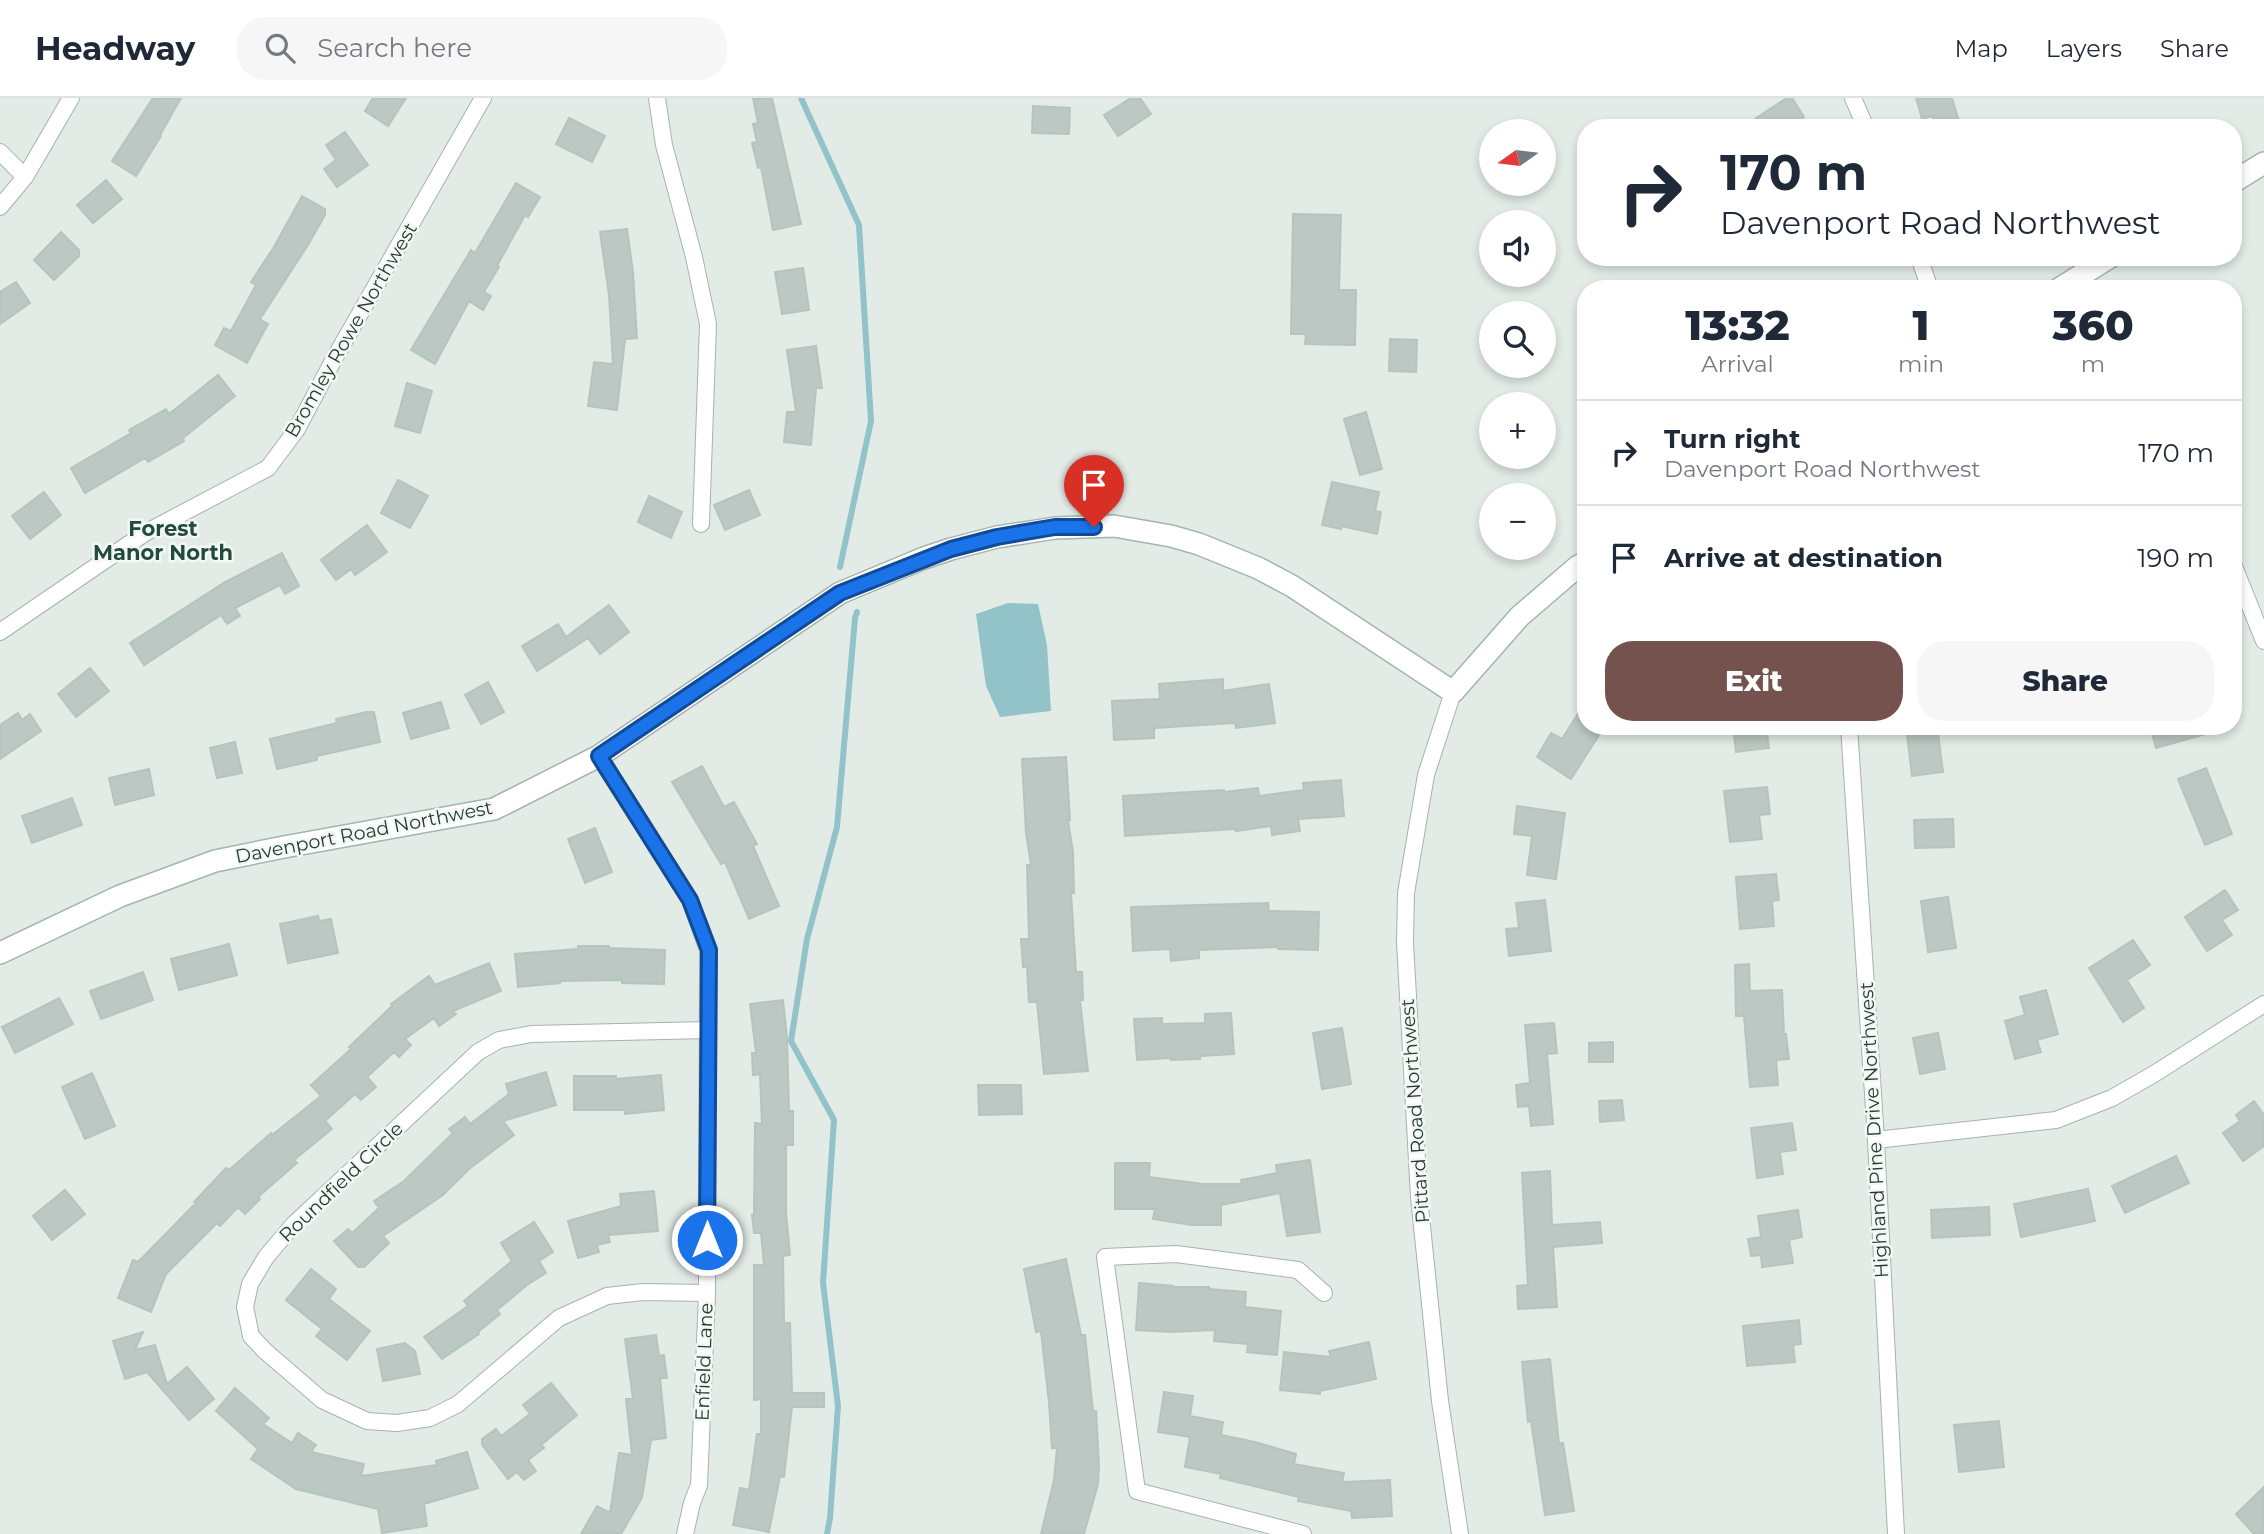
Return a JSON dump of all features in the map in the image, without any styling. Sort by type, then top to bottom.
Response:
[{"type":"street","points":[[0,207],[25,177],[71,98]]},
{"type":"street","name":"Bromley Rowe Northwest","points":[[0,632],[145,533],[268,468],[297,429],[483,98]]},
{"type":"street","points":[[657,98],[664,145],[694,257],[708,324],[701,524]]},
{"type":"street","points":[[1853,98],[1862,119]]},
{"type":"street","points":[[0,152],[25,177]]},
{"type":"street","points":[[2242,176],[2264,163]]},
{"type":"street","points":[[2079,280],[2098,266]]},
{"type":"street","name":"Davenport Road Northwest","points":[[0,953],[120,896],[215,861],[494,809],[599,756],[840,593],[951,549],[997,537],[1055,527],[1114,526],[1171,536],[1225,554],[1292,586],[1453,692]]},
{"type":"street","points":[[1453,692],[1520,616],[1577,567]]},
{"type":"street","points":[[2242,586],[2264,641]]},
{"type":"street","name":"Pittard Road Northwest","points":[[1453,692],[1426,775],[1406,893],[1405,942],[1419,1197],[1440,1401],[1460,1534]]},
{"type":"street","name":"Highland Pine Drive Northwest","points":[[1850,735],[1876,1140],[1896,1534]]},
{"type":"street","name":"Enfield Lane","points":[[599,756],[690,900],[709,950],[707,1293],[699,1485],[685,1534]]},
{"type":"street","points":[[1876,1140],[2056,1120],[2112,1098],[2264,1004]]},
{"type":"street","name":"Roundfield Circle","points":[[707,1293],[643,1292],[607,1296],[559,1318],[458,1404],[430,1418],[397,1423],[367,1421],[323,1400],[251,1336],[244,1307],[250,1284],[266,1257],[294,1224],[478,1052],[499,1040],[531,1034],[708,1030]]},
{"type":"street","points":[[1303,1534],[1137,1491],[1105,1257],[1176,1254],[1298,1270],[1324,1293]]},
{"type":"water","points":[[1008,603],[1038,604],[1047,645],[1051,711],[1000,717],[986,686],[976,614]]},
{"type":"building","points":[[153,98],[181,98],[136,176],[112,161]]},
{"type":"building","points":[[373,98],[406,98],[388,126],[365,111]]},
{"type":"building","points":[[753,98],[772,98],[801,224],[773,230],[761,167],[758,168],[752,143],[757,142],[753,124],[758,123]]},
{"type":"building","points":[[1131,98],[1140,98],[1151,114],[1118,136],[1104,115]]},
{"type":"building","points":[[1787,98],[1792,98],[1804,117],[1802,119],[1756,118]]},
{"type":"building","points":[[1916,98],[1952,98],[1958,119],[1933,119],[1932,116],[1922,119]]},
{"type":"building","points":[[1033,106],[1070,108],[1069,134],[1032,133]]},
{"type":"building","points":[[569,118],[605,136],[592,162],[556,144]]},
{"type":"building","points":[[345,132],[368,165],[337,187],[324,169],[336,160],[326,145]]},
{"type":"building","points":[[106,180],[122,199],[93,223],[77,205]]},
{"type":"building","points":[[516,183],[540,197],[528,217],[525,215],[497,266],[499,267],[484,292],[491,296],[483,310],[469,301],[435,364],[411,350],[471,250],[475,253]]},
{"type":"building","points":[[302,196],[325,209],[325,215],[260,319],[268,324],[247,363],[215,345],[224,328],[231,331],[256,285],[251,282]]},
{"type":"building","points":[[1293,214],[1341,215],[1339,290],[1356,290],[1355,345],[1305,344],[1306,334],[1291,334]]},
{"type":"building","points":[[627,229],[637,338],[625,339],[617,410],[588,406],[594,362],[613,364],[609,295],[600,232]]},
{"type":"building","points":[[61,232],[79,250],[79,256],[54,280],[34,260]]},
{"type":"building","points":[[803,268],[809,310],[782,314],[775,272]]},
{"type":"building","points":[[16,282],[30,303],[0,324],[0,292]]},
{"type":"building","points":[[1390,339],[1417,340],[1416,372],[1389,371]]},
{"type":"building","points":[[816,346],[822,388],[816,388],[811,445],[784,442],[787,412],[796,412],[787,350]]},
{"type":"building","points":[[218,375],[235,396],[183,438],[184,441],[148,462],[145,458],[85,493],[71,468],[166,409],[169,414]]},
{"type":"building","points":[[407,383],[432,391],[420,433],[395,426]]},
{"type":"building","points":[[1366,412],[1382,469],[1360,475],[1344,419]]},
{"type":"building","points":[[398,480],[428,496],[410,528],[381,513]]},
{"type":"building","points":[[1332,482],[1379,492],[1375,511],[1381,512],[1377,534],[1342,526],[1341,529],[1322,525]]},
{"type":"building","points":[[749,490],[760,515],[725,530],[714,505]]},
{"type":"building","points":[[44,492],[61,515],[30,539],[12,516]]},
{"type":"building","points":[[649,496],[682,512],[671,538],[638,522]]},
{"type":"building","points":[[367,525],[387,552],[355,575],[351,569],[336,580],[321,560]]},
{"type":"building","points":[[282,553],[299,586],[285,594],[280,585],[235,608],[240,616],[227,624],[221,615],[144,665],[130,643],[225,582]]},
{"type":"building","points":[[609,605],[629,632],[600,654],[588,638],[537,671],[522,646],[558,624],[566,637]]},
{"type":"building","points":[[90,668],[109,691],[76,717],[58,694]]},
{"type":"building","points":[[1223,679],[1223,691],[1269,684],[1275,723],[1236,728],[1235,723],[1154,728],[1154,738],[1114,740],[1112,701],[1160,699],[1159,684]]},
{"type":"building","points":[[488,682],[504,712],[481,724],[465,695]]},
{"type":"building","points":[[441,702],[449,728],[411,739],[403,713]]},
{"type":"building","points":[[374,712],[380,742],[317,756],[317,760],[277,769],[270,739],[337,723],[336,719]]},
{"type":"building","points":[[18,713],[22,720],[30,714],[41,731],[0,759],[0,725]]},
{"type":"building","points":[[1577,715],[1577,735],[1599,735],[1571,779],[1537,757],[1551,733],[1562,739]]},
{"type":"building","points":[[1734,735],[1767,735],[1769,748],[1736,752]]},
{"type":"building","points":[[1907,735],[1938,735],[1943,772],[1912,776]]},
{"type":"building","points":[[2152,735],[2202,735],[2156,748]]},
{"type":"building","points":[[235,742],[242,773],[217,778],[210,748]]},
{"type":"building","points":[[1066,757],[1068,820],[1073,852],[1074,893],[1071,893],[1076,972],[1082,972],[1083,1000],[1080,1000],[1088,1071],[1044,1074],[1037,1002],[1029,1002],[1027,967],[1023,967],[1021,939],[1029,939],[1027,865],[1031,865],[1026,833],[1022,759]]},
{"type":"building","points":[[702,766],[724,807],[734,802],[757,844],[753,846],[779,906],[749,919],[725,862],[721,864],[672,782]]},
{"type":"building","points":[[2206,768],[2232,834],[2205,845],[2178,779]]},
{"type":"building","points":[[149,769],[154,795],[115,805],[109,778]]},
{"type":"building","points":[[1341,780],[1344,816],[1298,819],[1300,831],[1272,835],[1271,826],[1236,831],[1125,836],[1123,796],[1258,788],[1259,796],[1304,790],[1303,783]]},
{"type":"building","points":[[1767,787],[1770,814],[1759,815],[1762,839],[1730,842],[1724,791]]},
{"type":"building","points":[[72,798],[82,825],[32,843],[22,816]]},
{"type":"building","points":[[1517,806],[1565,813],[1556,879],[1527,875],[1532,836],[1514,834]]},
{"type":"building","points":[[1953,819],[1954,847],[1915,848],[1914,820]]},
{"type":"building","points":[[595,828],[612,872],[585,883],[568,839]]},
{"type":"building","points":[[1776,874],[1779,900],[1772,901],[1774,926],[1740,929],[1736,877]]},
{"type":"building","points":[[2225,890],[2238,910],[2222,920],[2232,935],[2207,951],[2185,917]]},
{"type":"building","points":[[1948,897],[1956,948],[1928,952],[1921,901]]},
{"type":"building","points":[[1545,900],[1551,951],[1509,956],[1506,929],[1519,928],[1516,903]]},
{"type":"building","points":[[1268,903],[1269,911],[1319,912],[1318,950],[1278,947],[1199,950],[1199,958],[1171,961],[1170,949],[1133,951],[1131,907]]},
{"type":"building","points":[[318,916],[319,921],[331,919],[338,953],[288,963],[280,924]]},
{"type":"building","points":[[2133,940],[2150,965],[2127,980],[2144,1008],[2123,1022],[2089,968]]},
{"type":"building","points":[[229,944],[237,975],[179,990],[171,959]]},
{"type":"building","points":[[578,946],[665,950],[664,984],[622,983],[622,980],[560,981],[518,987],[515,954],[578,949]]},
{"type":"building","points":[[489,963],[501,991],[453,1011],[456,1014],[439,1026],[434,1018],[405,1039],[411,1045],[399,1057],[394,1052],[367,1077],[376,1087],[361,1100],[355,1094],[325,1121],[332,1129],[294,1160],[297,1163],[258,1197],[260,1199],[245,1214],[238,1207],[220,1226],[217,1223],[166,1274],[151,1312],[118,1298],[133,1260],[138,1262],[226,1168],[229,1170],[271,1133],[272,1135],[321,1096],[311,1085],[351,1049],[349,1047],[392,1006],[391,1004],[429,976],[435,985]]},
{"type":"building","points":[[1749,964],[1750,991],[1782,990],[1784,1034],[1789,1059],[1776,1060],[1778,1085],[1750,1087],[1744,1016],[1736,1016],[1735,965]]},
{"type":"building","points":[[143,972],[153,1000],[101,1019],[90,991]]},
{"type":"building","points":[[2046,990],[2058,1034],[2037,1040],[2041,1052],[2015,1059],[2005,1021],[2025,1015],[2020,997]]},
{"type":"building","points":[[59,998],[73,1024],[15,1053],[2,1027]]},
{"type":"building","points":[[783,1000],[789,1111],[793,1111],[793,1145],[786,1145],[786,1212],[790,1255],[783,1256],[784,1323],[790,1323],[792,1393],[824,1393],[824,1407],[792,1407],[784,1477],[780,1476],[769,1532],[733,1525],[740,1488],[749,1490],[757,1434],[761,1434],[761,1399],[754,1400],[754,1265],[764,1265],[761,1233],[754,1233],[752,1215],[755,1123],[762,1124],[760,1074],[753,1075],[752,1053],[756,1053],[750,1004]]},
{"type":"building","points":[[1231,1013],[1234,1054],[1200,1056],[1200,1059],[1137,1060],[1134,1019],[1162,1018],[1162,1024],[1205,1023],[1205,1014]]},
{"type":"building","points":[[1554,1023],[1557,1053],[1547,1054],[1553,1124],[1531,1126],[1529,1106],[1518,1107],[1516,1085],[1530,1083],[1525,1025]]},
{"type":"building","points":[[1342,1028],[1351,1084],[1322,1089],[1313,1033]]},
{"type":"building","points":[[1938,1033],[1945,1069],[1920,1074],[1913,1038]]},
{"type":"building","points":[[1613,1042],[1613,1062],[1589,1062],[1589,1043]]},
{"type":"building","points":[[546,1072],[556,1105],[503,1121],[514,1135],[469,1169],[443,1195],[383,1236],[389,1243],[364,1267],[358,1267],[334,1241],[348,1229],[352,1233],[379,1208],[374,1201],[404,1181],[453,1133],[449,1129],[465,1117],[470,1124],[509,1094],[506,1084]]},
{"type":"building","points":[[92,1073],[115,1126],[85,1139],[62,1087]]},
{"type":"building","points":[[661,1075],[664,1110],[625,1114],[625,1110],[574,1110],[574,1076],[616,1076],[616,1079]]},
{"type":"building","points":[[978,1085],[1021,1085],[1022,1114],[979,1115]]},
{"type":"building","points":[[1622,1100],[1624,1120],[1600,1122],[1599,1101]]},
{"type":"building","points":[[2254,1101],[2264,1115],[2264,1146],[2243,1161],[2223,1133],[2240,1121],[2236,1115]]},
{"type":"building","points":[[1792,1123],[1796,1150],[1780,1152],[1783,1174],[1757,1178],[1751,1128]]},
{"type":"building","points":[[2176,1156],[2189,1183],[2125,1213],[2112,1186]]},
{"type":"building","points":[[1310,1160],[1320,1232],[1287,1236],[1280,1193],[1221,1205],[1221,1225],[1192,1225],[1153,1219],[1155,1209],[1115,1209],[1115,1163],[1150,1163],[1149,1177],[1203,1184],[1242,1184],[1241,1180],[1277,1173],[1276,1165]]},
{"type":"building","points":[[1550,1171],[1552,1225],[1600,1222],[1602,1243],[1553,1247],[1557,1307],[1518,1309],[1517,1286],[1528,1285],[1522,1173]]},
{"type":"building","points":[[2088,1189],[2095,1221],[2021,1237],[2014,1204]]},
{"type":"building","points":[[65,1190],[85,1214],[52,1240],[33,1216]]},
{"type":"building","points":[[654,1191],[658,1231],[608,1235],[610,1242],[597,1245],[599,1252],[578,1258],[568,1221],[621,1206],[620,1194]]},
{"type":"building","points":[[1989,1207],[1990,1235],[1932,1238],[1931,1210]]},
{"type":"building","points":[[1798,1210],[1802,1237],[1789,1240],[1793,1263],[1762,1267],[1761,1255],[1751,1256],[1748,1239],[1761,1237],[1758,1216]]},
{"type":"building","points":[[534,1222],[553,1252],[539,1261],[546,1273],[497,1310],[500,1314],[478,1332],[479,1334],[442,1359],[424,1337],[468,1306],[464,1301],[512,1261],[501,1243]]},
{"type":"building","points":[[1066,1259],[1081,1335],[1085,1335],[1093,1411],[1096,1411],[1098,1484],[1084,1534],[1041,1534],[1054,1480],[1057,1448],[1052,1448],[1041,1331],[1036,1332],[1024,1269]]},
{"type":"building","points":[[311,1269],[336,1289],[329,1299],[370,1331],[347,1360],[316,1336],[322,1329],[286,1300]]},
{"type":"building","points":[[1139,1283],[1246,1292],[1245,1307],[1281,1311],[1277,1355],[1247,1352],[1248,1344],[1214,1341],[1215,1330],[1136,1330]]},
{"type":"building","points":[[1799,1320],[1801,1344],[1793,1345],[1795,1362],[1747,1366],[1743,1326]]},
{"type":"building","points":[[143,1332],[135,1350],[155,1345],[167,1384],[187,1367],[214,1399],[189,1420],[147,1372],[125,1379],[113,1341]]},
{"type":"building","points":[[656,1335],[659,1356],[664,1355],[667,1378],[660,1378],[666,1438],[651,1440],[642,1498],[621,1534],[581,1534],[597,1506],[610,1513],[619,1453],[632,1455],[626,1399],[633,1399],[625,1339]]},
{"type":"building","points":[[1369,1342],[1376,1379],[1320,1391],[1320,1394],[1280,1390],[1284,1352],[1331,1357],[1329,1351]]},
{"type":"building","points":[[405,1343],[415,1351],[420,1374],[383,1381],[377,1349]]},
{"type":"building","points":[[1550,1359],[1559,1444],[1563,1443],[1574,1511],[1545,1515],[1531,1421],[1528,1422],[1522,1362]]},
{"type":"building","points":[[551,1383],[577,1415],[541,1445],[544,1448],[528,1460],[536,1471],[524,1480],[517,1472],[508,1479],[482,1445],[482,1439],[496,1429],[501,1436],[530,1414],[523,1405]]},
{"type":"building","points":[[235,1388],[269,1418],[263,1424],[292,1443],[298,1433],[316,1445],[311,1452],[364,1464],[361,1476],[437,1465],[436,1461],[467,1452],[478,1488],[424,1504],[427,1526],[382,1533],[378,1509],[296,1489],[251,1459],[258,1449],[216,1411]]},
{"type":"building","points":[[1164,1392],[1193,1396],[1190,1416],[1223,1422],[1221,1435],[1296,1454],[1294,1464],[1344,1473],[1342,1482],[1390,1480],[1392,1516],[1352,1518],[1351,1511],[1298,1501],[1299,1497],[1220,1478],[1221,1474],[1185,1467],[1190,1437],[1158,1432]]},
{"type":"building","points":[[1999,1421],[2004,1467],[1959,1472],[1954,1425]]},
{"type":"building","points":[[2264,1487],[2264,1534],[2254,1534],[2236,1514]]},
{"type":"waterway","points":[[801,98],[859,225],[871,421],[840,567]]},
{"type":"waterway","points":[[827,1534],[838,1406],[823,1283],[834,1120],[791,1041],[807,939],[837,827],[857,612]]},
{"type":"district","name":"Forest Manor North","points":[[163,540]]},
{"type":"route","points":[[707,1240],[709,950],[690,900],[599,756],[840,593],[924,558],[997,537],[1055,527],[1094,527]]}]
